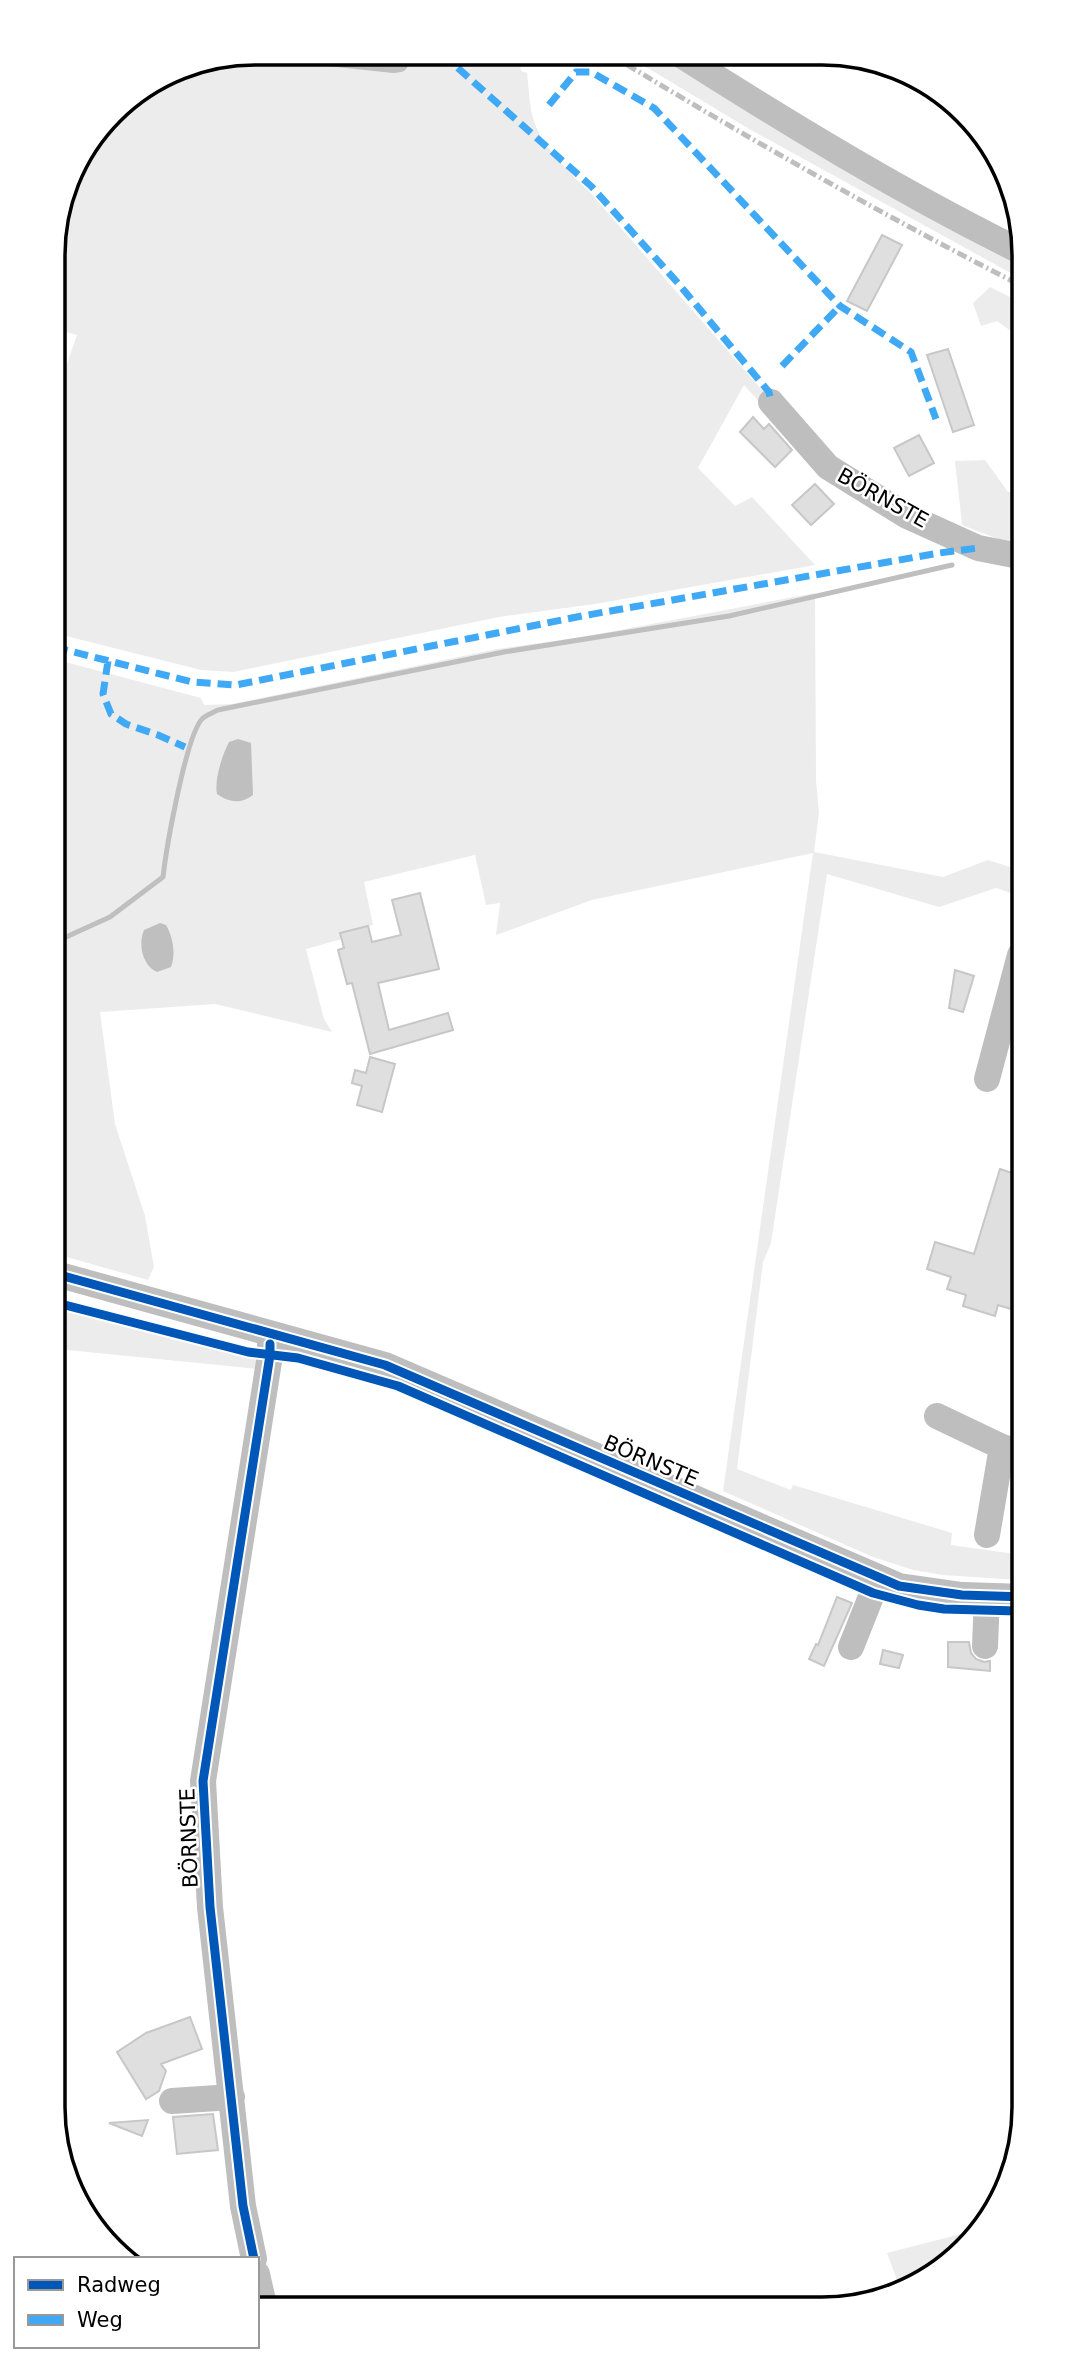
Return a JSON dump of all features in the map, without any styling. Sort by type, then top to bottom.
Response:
[{"type":"street","points":[[697,65],[813,138],[940,212],[1012,247]]},
{"type":"street","name":"BÖRNSTE","points":[[771,402],[828,467],[907,516],[978,548],[1012,555]]},
{"type":"street","points":[[987,1079],[1012,985]]},
{"type":"street","name":"BÖRNSTE","points":[[65,1275],[385,1365],[878,1579],[919,1590],[1012,1597]]},
{"type":"street","name":"BÖRNSTE","points":[[254,2257],[243,2206],[210,1907],[203,1781],[270,1355],[270,1334]]},
{"type":"street","points":[[937,1416],[1012,1450],[987,1535]]},
{"type":"street","points":[[851,1647],[878,1579]]},
{"type":"street","points":[[985,1646],[987,1596]]},
{"type":"street","points":[[172,2101],[232,2097]]},
{"type":"shaded area","points":[[242,65],[520,65],[521,71],[527,73],[536,127],[548,147],[767,396],[764,407],[744,385],[698,468],[735,506],[752,497],[815,565],[595,604],[499,617],[233,672],[201,670],[65,636],[65,369],[77,335],[65,332],[65,242],[71,205],[90,159],[112,129],[159,90],[205,71]]},
{"type":"shaded area","points":[[408,65],[404,71],[393,73],[327,66]]},
{"type":"shaded area","points":[[643,65],[685,65],[1012,254],[1012,274],[751,130]]},
{"type":"shaded area","points":[[990,287],[1012,298],[1012,332],[997,321],[981,326],[973,303]]},
{"type":"shaded area","points":[[985,460],[1008,492],[1012,492],[1012,541],[998,539],[962,525],[955,461]]},
{"type":"shaded area","points":[[815,593],[816,780],[819,813],[814,852],[943,877],[988,860],[1012,868],[1012,893],[996,888],[939,907],[827,874],[771,1243],[763,1262],[737,1469],[791,1490],[793,1485],[952,1533],[951,1545],[1012,1554],[1012,1580],[913,1570],[873,1557],[723,1491],[813,853],[592,900],[496,935],[500,903],[486,905],[475,855],[364,882],[373,925],[340,933],[342,939],[306,949],[324,1019],[332,1032],[215,1004],[100,1012],[115,1124],[145,1216],[154,1267],[148,1280],[65,1257],[65,662],[201,698],[204,705],[232,704],[497,649],[588,636]]},
{"type":"shaded area","points":[[238,739],[251,743],[253,795],[235,801],[217,794],[217,782],[221,761],[229,742]]},
{"type":"shaded area","points":[[160,923],[166,925],[172,940],[173,957],[171,967],[157,972],[145,959],[141,941],[144,930]]},
{"type":"shaded area","points":[[65,1309],[258,1357],[258,1369],[65,1350]]},
{"type":"shaded area","points":[[965,2233],[928,2265],[898,2282],[887,2253]]},
{"type":"building","points":[[882,235],[902,245],[867,311],[847,301]]},
{"type":"building","points":[[948,349],[974,425],[953,432],[927,355]]},
{"type":"building","points":[[753,417],[764,429],[769,424],[792,450],[775,467],[740,432]]},
{"type":"building","points":[[919,435],[934,463],[909,476],[894,448]]},
{"type":"building","points":[[815,484],[834,504],[811,525],[792,505]]},
{"type":"building","points":[[420,893],[439,969],[378,983],[389,1030],[448,1013],[453,1030],[370,1054],[352,983],[347,984],[338,950],[344,948],[340,933],[368,926],[372,942],[401,935],[392,900]]},
{"type":"building","points":[[955,970],[974,976],[963,1012],[949,1008]]},
{"type":"building","points":[[370,1057],[395,1064],[382,1112],[357,1105],[362,1086],[352,1083],[355,1070],[366,1073]]},
{"type":"building","points":[[1000,1169],[1012,1173],[1012,1309],[998,1305],[995,1316],[963,1306],[966,1295],[947,1289],[951,1277],[927,1269],[935,1242],[974,1254]]},
{"type":"building","points":[[837,1597],[852,1603],[824,1666],[809,1659],[816,1644],[818,1645]]},
{"type":"building","points":[[948,1642],[969,1642],[971,1653],[976,1659],[990,1661],[990,1671],[948,1667]]},
{"type":"building","points":[[883,1650],[903,1655],[899,1668],[880,1664]]},
{"type":"building","points":[[190,2017],[202,2049],[161,2064],[166,2071],[159,2091],[146,2099],[117,2052],[146,2033]]},
{"type":"building","points":[[213,2114],[218,2150],[177,2154],[173,2117]]},
{"type":"building","points":[[148,2120],[142,2136],[109,2123]]},
{"type":"waterway","points":[[65,937],[110,917],[163,877],[178,793],[190,746],[203,718],[218,710],[504,652],[729,616],[952,565]]},
{"type":"railway","points":[[628,65],[812,173],[1012,281]]},
{"type":"marked path","points":[[454,65],[591,186],[677,282],[769,392],[771,402]]},
{"type":"marked path","points":[[549,105],[576,72],[591,72],[654,108],[840,306],[911,352],[936,419]]},
{"type":"marked path","points":[[782,366],[840,306]]},
{"type":"marked path","points":[[65,650],[192,682],[236,685],[582,616],[978,548]]},
{"type":"marked path","points":[[108,661],[103,694],[111,714],[126,724],[185,747]]},
{"type":"cycle path","points":[[65,1276],[385,1365],[899,1586],[962,1595],[1012,1597]]},
{"type":"cycle path","points":[[65,1305],[248,1352],[298,1358],[398,1386],[873,1593],[944,1609],[1012,1611]]},
{"type":"cycle path","points":[[254,2257],[243,2206],[210,1907],[203,1781],[270,1344]]}]
